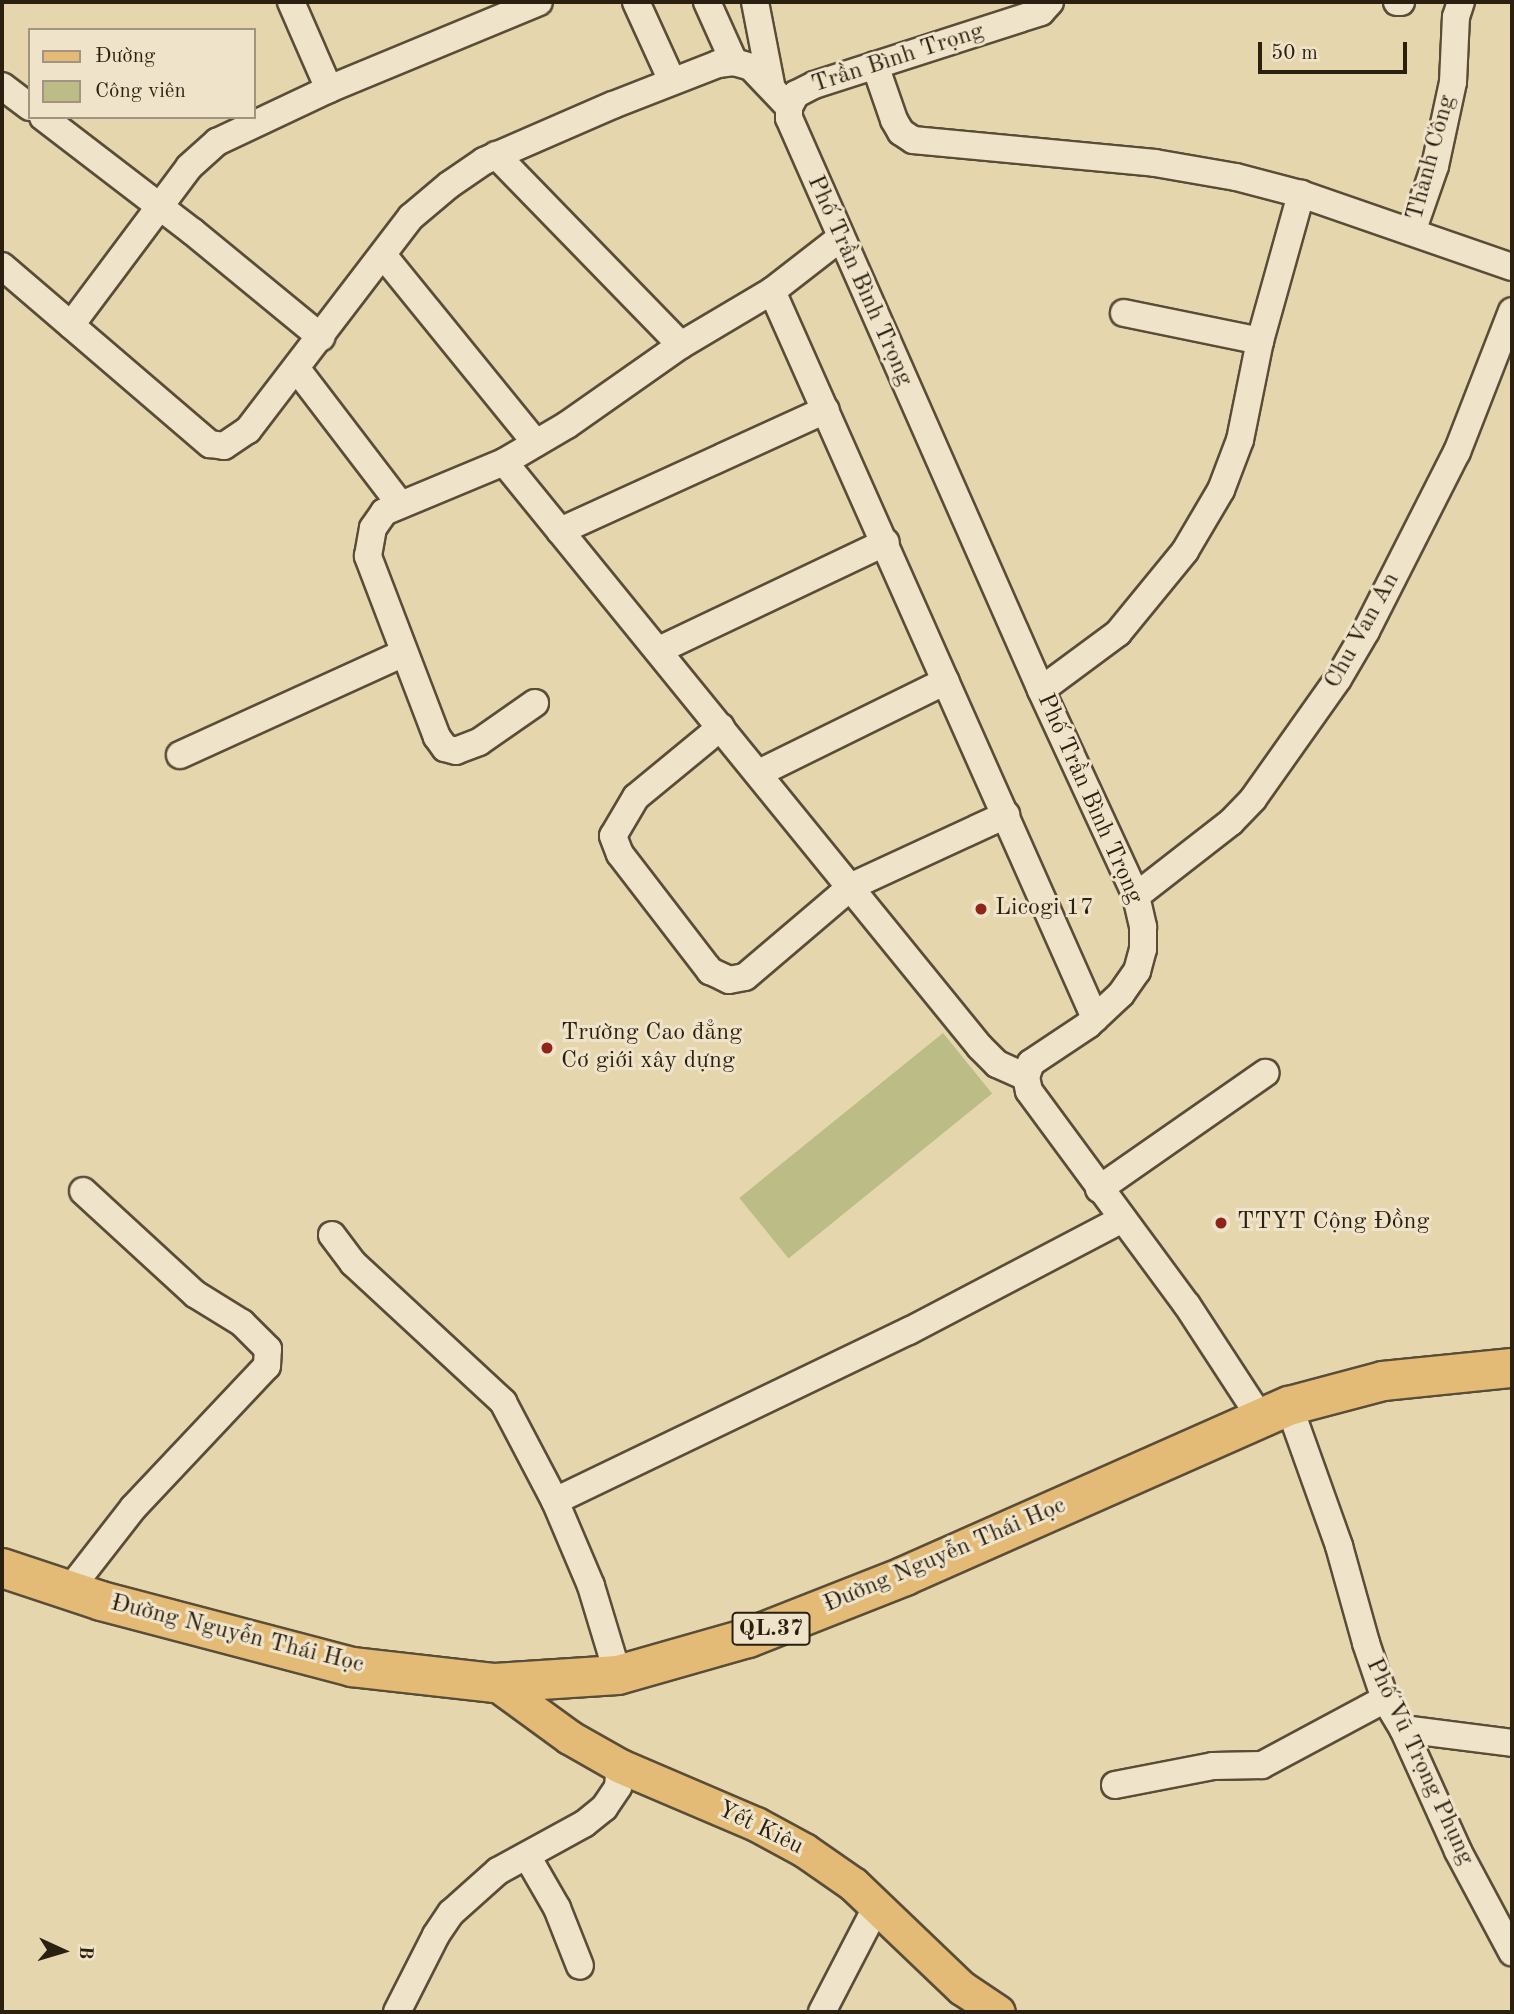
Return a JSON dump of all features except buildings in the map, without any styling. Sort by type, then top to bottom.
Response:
[{"type":"highway","name":"Đường Nguyễn Thái Học","points":[[2,1568],[101,1601],[352,1667],[495,1683],[618,1675],[748,1638],[905,1576],[1275,1411],[1383,1381],[1512,1368]]},
{"type":"main road","name":"Yết Kiêu","points":[[495,1683],[569,1737],[620,1766],[756,1824],[804,1850],[853,1884],[962,1988],[998,2012]]},
{"type":"street","points":[[291,2],[330,89]]},
{"type":"street","points":[[71,325],[189,167],[217,142],[330,89],[539,2]]},
{"type":"street","points":[[636,2],[672,81]]},
{"type":"street","points":[[707,2],[734,62]]},
{"type":"street","points":[[755,2],[771,84]]},
{"type":"street","name":"Trần Bình Trọng","points":[[789,107],[796,94],[814,85],[1041,12],[1050,2]]},
{"type":"street","name":"Thành Công","points":[[1412,232],[1435,166],[1453,82],[1455,17],[1461,2]]},
{"type":"street","points":[[2,266],[210,444],[224,446],[248,430],[411,217],[449,184],[496,155],[672,81],[734,62],[751,66],[771,84],[789,107]]},
{"type":"street","points":[[875,65],[894,120],[901,132],[913,140],[1155,163],[1236,177],[1301,194],[1512,267]]},
{"type":"street","points":[[2,86],[28,106]]},
{"type":"street","name":"Phố Trần Bình Trọng","points":[[789,107],[794,136],[1136,896],[1143,927],[1143,949],[1137,971],[1121,993],[1095,1018],[1031,1063],[1026,1077]]},
{"type":"street","points":[[46,119],[159,205],[321,337]]},
{"type":"street","points":[[496,155],[681,345]]},
{"type":"street","points":[[1041,690],[1118,633],[1185,551],[1231,467],[1240,440],[1260,341],[1301,194]]},
{"type":"street","points":[[535,703],[479,741],[456,751],[445,748],[437,737],[368,556],[373,528],[384,512],[504,462],[536,443],[681,345],[772,291],[840,238]]},
{"type":"street","points":[[383,255],[536,443]]},
{"type":"street","points":[[772,291],[886,542],[1095,1018]]},
{"type":"street","name":"Chu Van An","points":[[1136,896],[1231,822],[1253,799],[1309,723],[1366,631],[1502,365],[1512,311]]},
{"type":"street","points":[[1124,313],[1260,341]]},
{"type":"street","points":[[296,368],[400,504]]},
{"type":"street","points":[[561,531],[825,410]]},
{"type":"street","points":[[504,462],[852,886],[980,1047],[997,1064],[1026,1077],[1029,1091],[1099,1189],[1187,1305],[1275,1411]]},
{"type":"street","points":[[659,650],[886,542]]},
{"type":"street","points":[[180,755],[404,653]]},
{"type":"street","points":[[759,773],[946,681]]},
{"type":"street","points":[[721,727],[636,797],[613,836],[620,854],[710,971],[729,980],[745,977],[852,886],[1006,815]]},
{"type":"street","points":[[1099,1189],[1265,1073]]},
{"type":"street","points":[[70,1589],[133,1508],[267,1366],[268,1349],[242,1323],[195,1294],[83,1191]]},
{"type":"street","points":[[555,1501],[909,1331],[1122,1219]]},
{"type":"street","points":[[332,1236],[354,1263],[503,1402],[555,1501],[592,1586],[618,1675]]},
{"type":"street","name":"Phố Vũ Trọng Phụng","points":[[1275,1411],[1339,1546],[1385,1699],[1403,1729],[1458,1851],[1512,1952]]},
{"type":"street","points":[[1115,1785],[1213,1766],[1262,1765],[1385,1699]]},
{"type":"street","points":[[1403,1729],[1512,1743]]},
{"type":"street","points":[[397,2012],[436,1935],[451,1913],[498,1871],[584,1824],[604,1808],[618,1787],[620,1766]]},
{"type":"street","points":[[527,1856],[557,1908],[580,1966]]},
{"type":"street","points":[[822,2012],[877,1906]]},
{"type":"green space","points":[[943,1033],[992,1094],[788,1258],[739,1198]]},
{"type":"place","name":"Licogi 17","points":[[981,909]]},
{"type":"place","name":"Trường Cao đẳng Cơ giới xây dựng","points":[[547,1048]]},
{"type":"place","name":"TTYT Cộng Đồng","points":[[1221,1223]]}]
